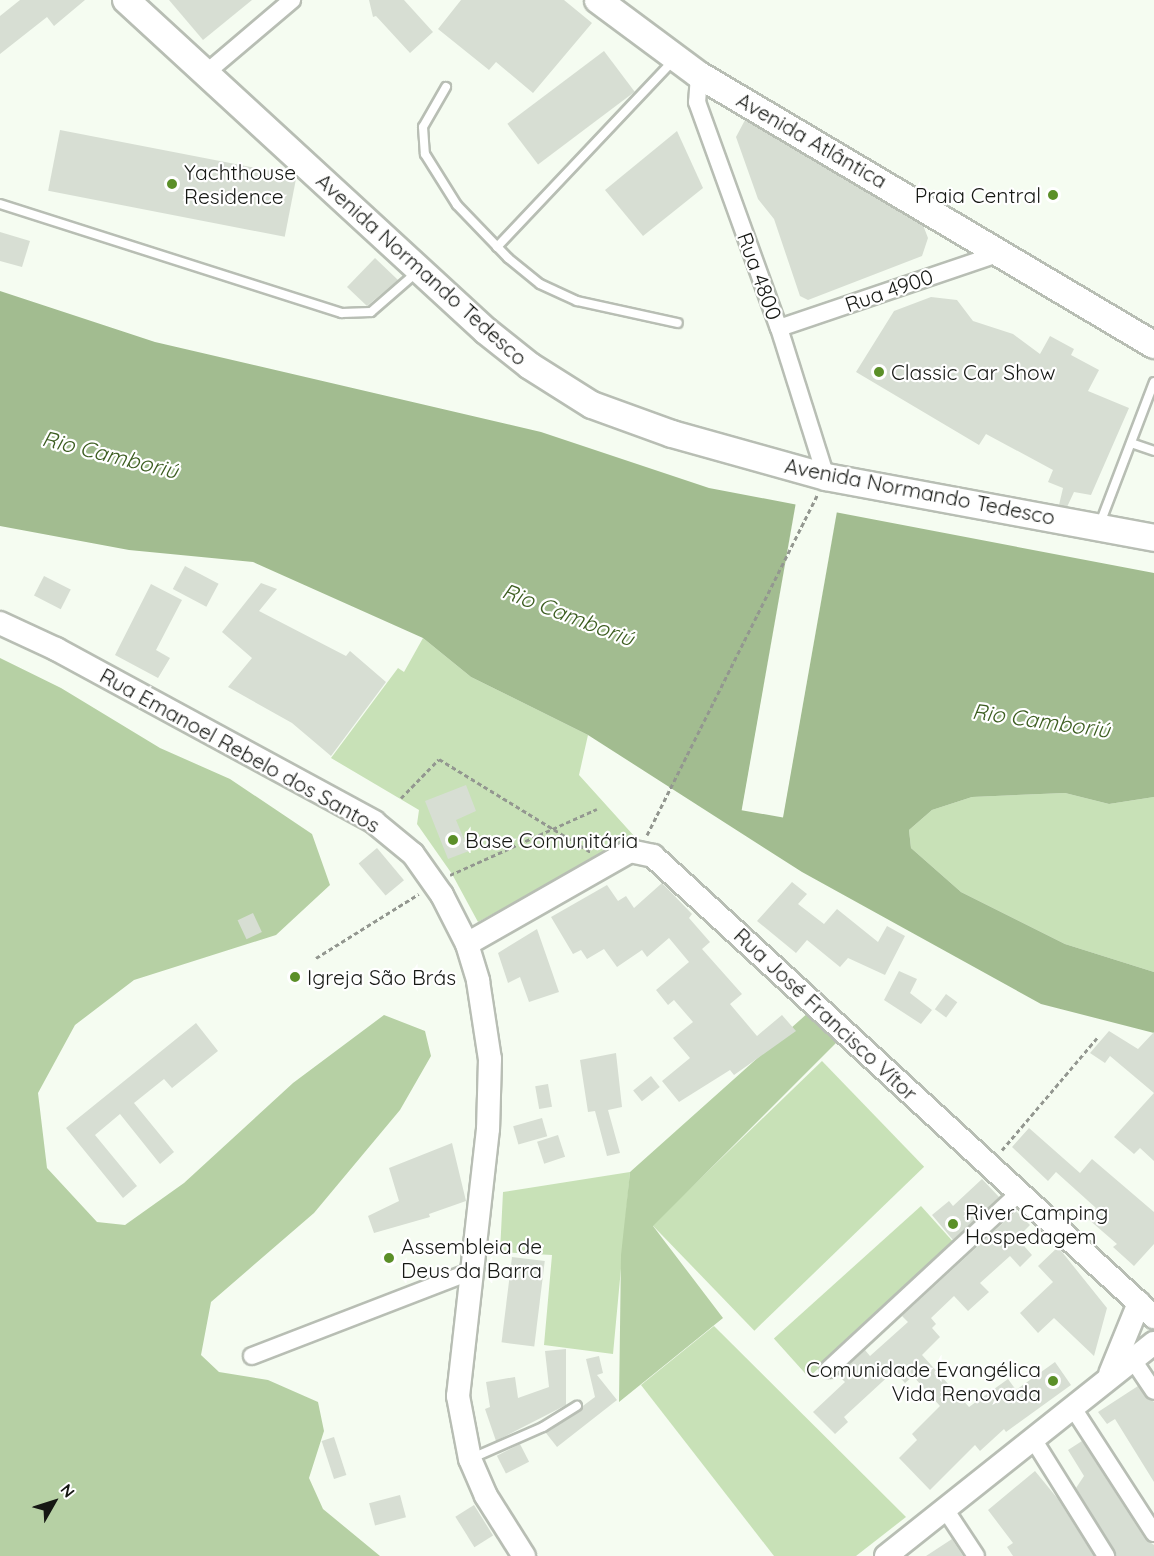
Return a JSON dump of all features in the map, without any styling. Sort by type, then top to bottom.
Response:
[{"type":"main road","name":"Avenida Normando Tedesco","points":[[126,0],[419,270],[530,366],[592,405],[823,484],[1099,526],[1154,538]]},
{"type":"main road","name":"Avenida Atlântica","points":[[598,0],[699,75],[1154,345]]},
{"type":"main road","name":"Rua Emanoel Rebelo dos Santos","points":[[0,623],[56,648],[374,822],[444,879],[467,944],[486,1016],[491,1096],[458,1396],[470,1459],[486,1496],[524,1556]]},
{"type":"main road","name":"Rua José Francisco Vítor","points":[[467,944],[630,851],[653,856],[1146,1310]]},
{"type":"main road","points":[[1106,1381],[1146,1310]]},
{"type":"main road","points":[[886,1556],[1148,1349]]},
{"type":"street","points":[[206,73],[292,0]]},
{"type":"street","name":"Rua 4800","points":[[699,75],[697,102],[779,328],[823,484]]},
{"type":"street","name":"Rua 4900","points":[[779,328],[1000,253]]},
{"type":"street","points":[[829,1369],[1019,1193]]},
{"type":"street","points":[[252,1356],[472,1271]]},
{"type":"street","points":[[1148,1349],[1154,1391]]},
{"type":"street","points":[[1073,1408],[1154,1533]]},
{"type":"street","points":[[1033,1439],[1106,1556]]},
{"type":"street","points":[[945,1509],[976,1556]]},
{"type":"lane","points":[[497,247],[676,58]]},
{"type":"lane","points":[[446,87],[423,127],[425,154],[457,205],[497,247],[540,284],[577,301],[678,323]]},
{"type":"lane","points":[[0,204],[342,313],[371,312],[419,270]]},
{"type":"lane","points":[[1099,526],[1154,382]]},
{"type":"lane","points":[[1131,443],[1154,451]]},
{"type":"lane","points":[[470,1459],[543,1427],[576,1406]]},
{"type":"path","points":[[646,838],[823,484]]},
{"type":"path","points":[[401,798],[439,759],[550,830],[610,863]]},
{"type":"path","points":[[316,958],[444,879],[597,809]]},
{"type":"path","points":[[989,1165],[1097,1038]]},
{"type":"shaded area","points":[[423,638],[471,677],[588,735],[579,775],[635,837],[478,922],[452,874],[417,824],[419,810],[331,758],[398,668],[404,672]]},
{"type":"shaded area","points":[[0,658],[61,688],[160,748],[230,779],[312,834],[330,885],[276,935],[134,980],[75,1025],[38,1093],[47,1168],[97,1222],[125,1225],[184,1183],[293,1083],[384,1015],[425,1031],[431,1056],[400,1110],[314,1213],[211,1302],[201,1355],[219,1372],[268,1380],[318,1402],[324,1431],[309,1478],[323,1509],[380,1556],[0,1556]]},
{"type":"shaded area","points":[[1065,793],[1109,804],[1154,797],[1154,972],[1065,944],[961,892],[911,848],[909,830],[932,810],[972,797]]},
{"type":"shaded area","points":[[809,1012],[838,1041],[653,1226],[723,1318],[619,1402],[621,1255],[630,1172]]},
{"type":"shaded area","points":[[822,1061],[924,1167],[754,1331],[652,1225]]},
{"type":"shaded area","points":[[630,1172],[613,1354],[544,1345],[552,1255],[500,1252],[503,1192]]},
{"type":"shaded area","points":[[921,1206],[956,1245],[809,1377],[774,1338]]},
{"type":"shaded area","points":[[714,1326],[906,1517],[856,1556],[774,1556],[641,1385]]},
{"type":"water","name":"Rio Camboriú","points":[[0,291],[155,342],[541,432],[709,488],[1154,573],[1154,797],[1109,804],[1065,793],[972,797],[932,810],[909,830],[911,848],[961,892],[1065,944],[1154,972],[1154,1033],[1041,1004],[802,872],[588,735],[471,677],[423,638],[253,562],[129,550],[0,526]]},
{"type":"pier","points":[[796,502],[837,509],[783,818],[742,810]]},
{"type":"building","points":[[20,0],[85,0],[54,26],[47,17],[0,54],[0,16]]},
{"type":"building","points":[[169,0],[252,0],[203,40]]},
{"type":"building","points":[[369,0],[404,0],[433,32],[410,53],[376,16],[373,17]]},
{"type":"building","points":[[461,0],[564,0],[592,23],[533,93],[496,62],[489,70],[438,29]]},
{"type":"building","points":[[604,51],[635,92],[538,165],[507,124]]},
{"type":"building","points":[[745,120],[923,225],[928,238],[922,256],[808,300],[800,296],[774,219],[758,199],[736,137]]},
{"type":"building","name":"Yachthouse Residence","points":[[60,130],[297,176],[285,237],[48,191]]},
{"type":"building","points":[[677,131],[703,188],[643,236],[605,190]]},
{"type":"building","points":[[0,232],[30,241],[22,267],[0,261]]},
{"type":"building","points":[[375,258],[398,280],[367,306],[347,287]]},
{"type":"building","points":[[931,297],[957,300],[973,321],[1013,334],[1040,354],[1050,336],[1074,349],[1071,355],[1099,370],[1088,391],[1129,408],[1091,495],[1074,492],[1067,507],[1059,505],[1063,488],[1048,482],[1053,470],[986,434],[979,445],[856,372],[894,311]]},
{"type":"building","points":[[185,566],[219,584],[206,607],[173,589]]},
{"type":"building","points":[[44,576],[71,590],[61,609],[34,596]]},
{"type":"building","points":[[261,583],[277,589],[259,611],[346,656],[350,651],[386,682],[331,756],[292,723],[228,687],[252,658],[222,632]]},
{"type":"building","points":[[151,584],[182,600],[156,650],[170,658],[158,678],[115,655]]},
{"type":"building","points":[[466,785],[476,811],[456,820],[469,851],[448,859],[425,801]]},
{"type":"building","points":[[377,848],[404,880],[386,896],[359,863]]},
{"type":"building","points":[[792,882],[807,894],[798,904],[824,924],[837,909],[878,942],[887,926],[905,936],[885,975],[848,958],[840,967],[807,940],[796,953],[757,921]]},
{"type":"building","points":[[662,883],[692,914],[689,918],[710,942],[702,949],[742,994],[730,1004],[757,1036],[782,1015],[796,1031],[734,1075],[730,1070],[679,1102],[662,1081],[690,1058],[673,1038],[693,1022],[674,1000],[668,1005],[656,990],[689,962],[669,938],[647,957],[642,950],[617,967],[604,949],[587,959],[581,950],[573,954],[551,917],[607,885],[618,901],[626,896],[634,908]]},
{"type":"building","points":[[253,913],[262,932],[246,939],[238,920]]},
{"type":"building","points":[[537,929],[559,992],[529,1002],[520,977],[508,983],[498,953]]},
{"type":"building","points":[[899,971],[917,979],[910,993],[932,1010],[921,1024],[884,1000]]},
{"type":"building","points":[[946,994],[957,1002],[946,1018],[935,1009]]},
{"type":"building","points":[[196,1023],[218,1051],[172,1088],[164,1079],[134,1103],[174,1152],[160,1164],[120,1114],[95,1135],[137,1186],[123,1198],[66,1128]]},
{"type":"building","points":[[1109,1031],[1138,1049],[1154,1032],[1154,1093],[1110,1056],[1105,1063],[1090,1053]]},
{"type":"building","points":[[616,1053],[622,1107],[608,1110],[620,1153],[607,1156],[595,1111],[588,1112],[580,1060]]},
{"type":"building","points":[[651,1076],[660,1087],[642,1101],[633,1090]]},
{"type":"building","points":[[548,1084],[552,1107],[539,1109],[535,1086]]},
{"type":"building","points":[[1154,1093],[1154,1161],[1140,1148],[1134,1154],[1114,1137]]},
{"type":"building","points":[[542,1118],[547,1136],[518,1145],[513,1126]]},
{"type":"building","points":[[1029,1128],[1080,1173],[1092,1159],[1154,1212],[1154,1244],[1134,1266],[1113,1247],[1117,1244],[1087,1218],[1096,1208],[1056,1172],[1048,1181],[1012,1147]]},
{"type":"building","points":[[558,1135],[565,1157],[544,1164],[537,1142]]},
{"type":"building","points":[[452,1143],[466,1201],[429,1214],[430,1217],[374,1233],[368,1216],[399,1201],[389,1168]]},
{"type":"building","points":[[982,1179],[999,1197],[953,1240],[932,1215],[949,1201],[953,1206]]},
{"type":"building","points":[[1016,1211],[1030,1225],[1017,1238],[1032,1255],[1020,1267],[1010,1256],[980,1283],[989,1292],[968,1311],[954,1296],[931,1318],[936,1324],[932,1328],[940,1337],[922,1355],[969,1407],[1008,1379],[1016,1390],[1055,1362],[1071,1385],[1006,1432],[1004,1429],[980,1451],[975,1445],[930,1490],[899,1458],[917,1440],[912,1434],[940,1406],[913,1376],[905,1383],[894,1371],[844,1417],[848,1422],[835,1434],[813,1412],[845,1382],[838,1375],[865,1350],[870,1356],[908,1322],[902,1316]]},
{"type":"building","points":[[1058,1247],[1107,1308],[1094,1356],[1054,1318],[1038,1333],[1020,1313],[1053,1282],[1038,1266]]},
{"type":"building","points":[[512,1257],[545,1261],[534,1346],[502,1342]]},
{"type":"building","points":[[566,1349],[566,1405],[496,1441],[485,1409],[490,1407],[486,1382],[515,1377],[518,1398],[549,1387],[545,1351]]},
{"type":"building","points":[[599,1356],[603,1373],[597,1375],[617,1400],[557,1447],[546,1433],[595,1397],[586,1359]]},
{"type":"building","points":[[1138,1386],[1154,1402],[1154,1482],[1115,1419],[1107,1424],[1098,1412]]},
{"type":"building","points":[[334,1437],[346,1475],[334,1479],[322,1441]]},
{"type":"building","points":[[1082,1441],[1145,1539],[1154,1545],[1154,1556],[1116,1556],[1076,1488],[1084,1476],[1068,1450]]},
{"type":"building","points":[[520,1444],[529,1462],[506,1474],[497,1456]]},
{"type":"building","points":[[1035,1471],[1058,1499],[1094,1556],[1013,1556],[1007,1547],[1013,1543],[988,1510]]},
{"type":"building","points":[[400,1495],[406,1517],[375,1525],[369,1503]]},
{"type":"building","points":[[474,1505],[493,1536],[474,1547],[455,1517]]},
{"type":"building","points":[[952,1539],[963,1556],[926,1556]]},
{"type":"place","name":"Yachthouse Residence","points":[[172,184]]},
{"type":"place","name":"Praia Central","points":[[1053,195]]},
{"type":"place","name":"Classic Car Show","points":[[879,372]]},
{"type":"place","name":"Base Comunitária","points":[[453,840]]},
{"type":"place","name":"Igreja São Brás","points":[[295,977]]},
{"type":"place","name":"River Camping Hospedagem","points":[[953,1224]]},
{"type":"place","name":"Assembleia de Deus da Barra","points":[[389,1258]]},
{"type":"place","name":"Comunidade Evangélica Vida Renovada","points":[[1053,1381]]}]
